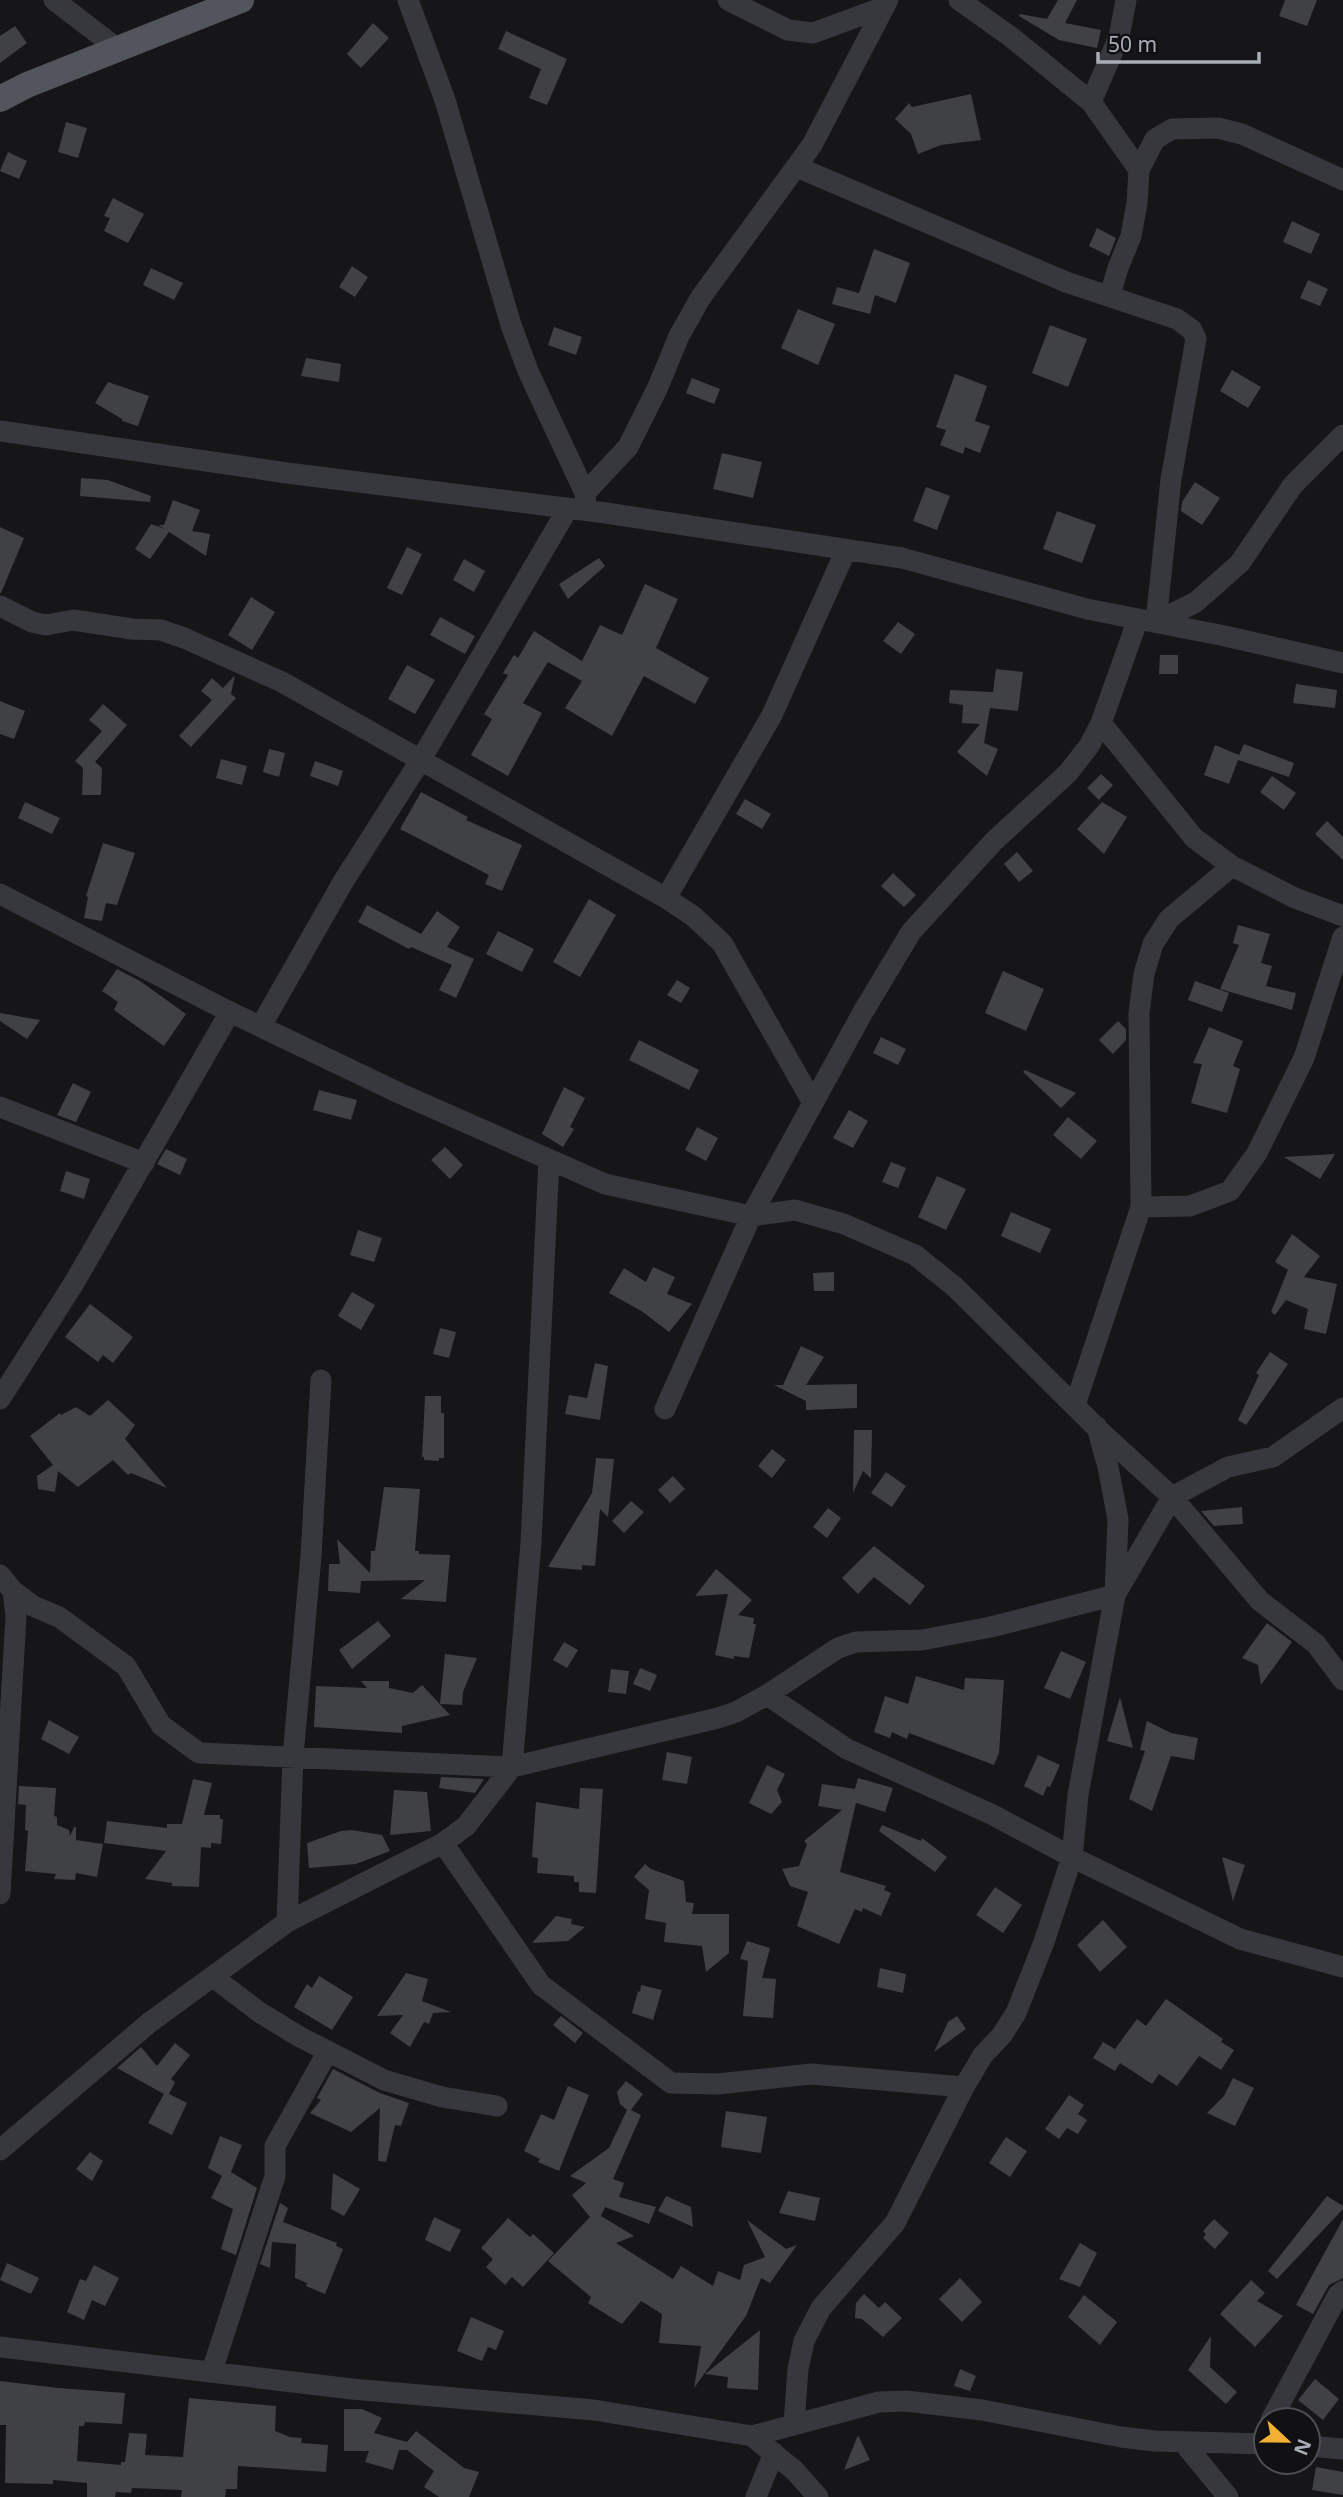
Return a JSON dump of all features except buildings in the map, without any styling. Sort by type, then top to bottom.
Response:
[{"type":"main road","points":[[0,99],[27,85],[241,0]]},
{"type":"street","points":[[408,0],[445,100],[511,325],[580,505]]},
{"type":"street","points":[[728,0],[788,30],[813,33],[886,3]]},
{"type":"street","points":[[959,0],[1011,37],[1091,102],[1139,170]]},
{"type":"street","points":[[1091,102],[1119,37],[1126,0]]},
{"type":"street","points":[[57,1],[118,49]]},
{"type":"street","points":[[261,1026],[337,894],[580,505],[628,447],[679,336],[701,297],[813,145],[886,3]]},
{"type":"street","points":[[1110,295],[1132,236],[1139,170],[1155,139],[1172,129],[1205,128],[1242,134],[1343,180]]},
{"type":"street","points":[[664,1409],[751,1216],[911,932],[994,841],[1068,773],[1089,746],[1101,723],[1147,621],[1196,339],[1192,330],[1177,318],[1066,282],[797,167]]},
{"type":"street","points":[[0,431],[274,472],[580,505],[902,558],[1087,609],[1343,663]]},
{"type":"street","points":[[1147,621],[1196,602],[1241,564],[1293,485],[1343,435]]},
{"type":"street","points":[[666,898],[772,715],[846,550]]},
{"type":"street","points":[[0,607],[32,622],[46,625],[73,620],[162,631],[184,639],[282,682],[666,898],[693,916],[722,943],[813,1103]]},
{"type":"street","points":[[1101,723],[1194,838],[1232,866],[1295,898],[1343,916]]},
{"type":"street","points":[[1075,1405],[1141,1207],[1139,1013],[1144,974],[1153,944],[1169,919],[1232,866]]},
{"type":"street","points":[[0,894],[230,1012],[399,1093],[605,1184],[751,1216],[795,1210],[844,1224],[915,1255],[955,1287],[1172,1497],[1260,1601],[1316,1644],[1343,1680]]},
{"type":"street","points":[[1141,1207],[1190,1206],[1230,1191],[1257,1153],[1304,1058],[1343,937]]},
{"type":"street","points":[[0,1399],[74,1283],[230,1012]]},
{"type":"street","points":[[0,1107],[144,1163]]},
{"type":"street","points":[[0,2150],[149,2023],[287,1922],[443,1843],[466,1826],[512,1767],[531,1543],[549,1159]]},
{"type":"street","points":[[287,1922],[293,1756],[311,1556],[321,1380]]},
{"type":"street","points":[[6,1583],[33,1606],[59,1618],[126,1666],[161,1725],[199,1753],[512,1767],[736,1712],[838,1648],[856,1642],[922,1640],[991,1627],[1115,1595],[1172,1497],[1228,1467],[1273,1457],[1343,1408]]},
{"type":"street","points":[[794,2424],[798,2369],[804,2341],[821,2308],[895,2223],[964,2087],[983,2055],[1002,2035],[1016,2013],[1044,1942],[1072,1857],[1078,1795],[1115,1595],[1118,1519],[1097,1427]]},
{"type":"street","points":[[1310,1432],[1343,1432]]},
{"type":"street","points":[[0,1894],[16,1616],[6,1583]]},
{"type":"street","points":[[767,1695],[847,1749],[991,1814],[1240,1939],[1343,1967]]},
{"type":"street","points":[[443,1843],[541,1985],[671,2083],[718,2084],[811,2074],[964,2087]]},
{"type":"street","points":[[213,1977],[259,2012],[384,2080],[442,2097],[497,2106]]},
{"type":"street","points":[[212,2371],[275,2176],[275,2146],[328,2051]]},
{"type":"street","points":[[1279,2406],[1338,2295],[1343,2291]]},
{"type":"street","points":[[0,2347],[352,2389],[594,2410],[752,2436],[879,2402],[906,2401],[982,2410],[1121,2437],[1183,2442],[1252,2439]]},
{"type":"street","points":[[752,2436],[795,2471],[818,2497]]},
{"type":"street","points":[[1183,2442],[1228,2497]]},
{"type":"street","points":[[1322,2447],[1343,2449]]},
{"type":"street","points":[[756,2497],[774,2453]]}]
